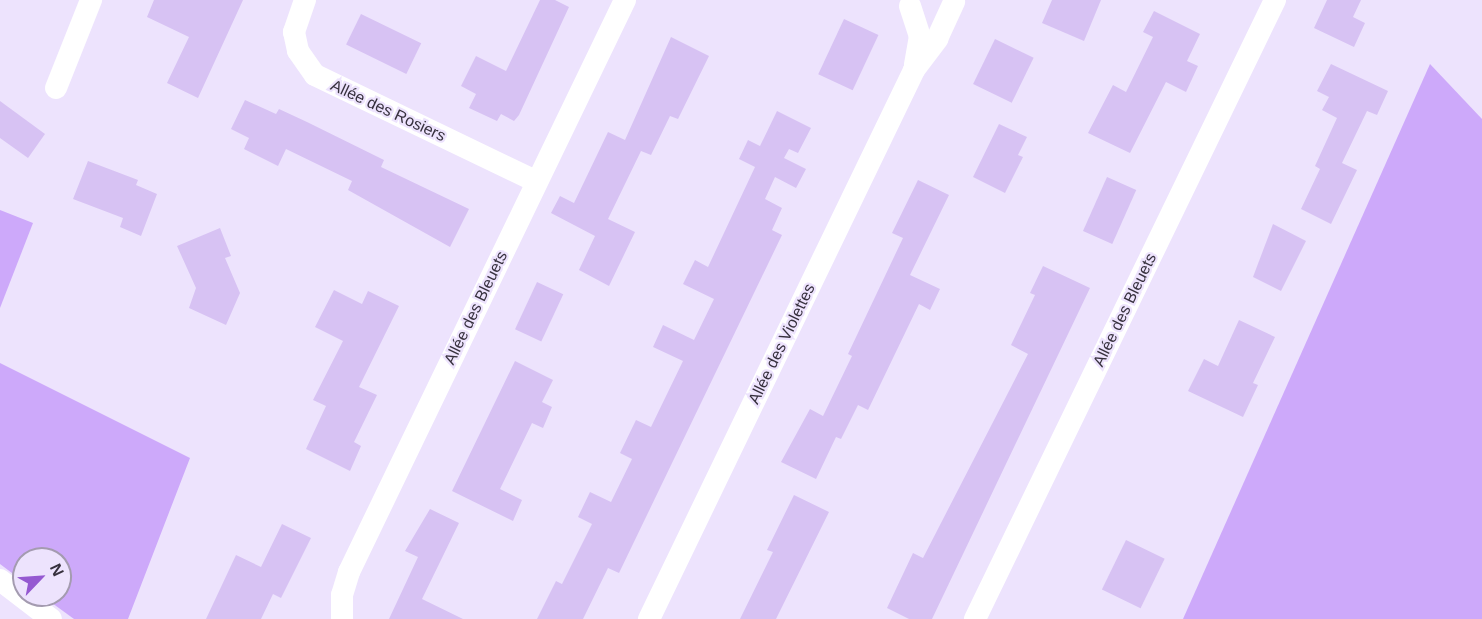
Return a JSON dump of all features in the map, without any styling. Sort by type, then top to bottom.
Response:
[{"type":"street","points":[[56,88],[91,0]]},
{"type":"street","name":"Allée des Rosiers","points":[[305,0],[294,32],[298,51],[315,75],[537,182]]},
{"type":"street","name":"Allée des Bleuets","points":[[342,619],[342,595],[349,572],[625,0]]},
{"type":"street","name":"Allée des Bleuets","points":[[975,619],[1275,0]]},
{"type":"street","points":[[907,3],[933,11],[955,1]]},
{"type":"street","name":"Allée des Violettes","points":[[649,619],[914,70],[940,34],[955,1]]},
{"type":"street","name":"Allée des Violettes","points":[[907,3],[920,36],[914,70]]},
{"type":"street","points":[[0,580],[51,619]]},
{"type":"shaded area","points":[[1430,64],[1482,119],[1482,619],[1183,619]]},
{"type":"shaded area","points":[[0,210],[33,223],[0,308]]},
{"type":"shaded area","points":[[0,363],[190,458],[128,619],[74,619],[58,607],[72,607],[72,547],[12,547],[12,573],[0,564]]},
{"type":"building","points":[[154,0],[243,0],[198,98],[167,83],[189,37],[147,17]]},
{"type":"building","points":[[540,0],[555,0],[569,7],[519,115],[514,121],[501,114],[497,121],[469,108],[476,94],[461,86],[476,56],[506,71]]},
{"type":"building","points":[[1052,0],[1101,0],[1084,41],[1042,23]]},
{"type":"building","points":[[1327,0],[1361,0],[1353,17],[1365,23],[1354,47],[1314,28]]},
{"type":"building","points":[[1154,11],[1200,34],[1187,61],[1198,66],[1186,92],[1166,82],[1130,153],[1088,133],[1113,85],[1126,92],[1153,37],[1143,32]]},
{"type":"building","points":[[361,14],[421,43],[406,74],[346,45]]},
{"type":"building","points":[[844,19],[878,35],[853,90],[818,74]]},
{"type":"building","points":[[671,37],[709,56],[678,119],[670,116],[651,155],[641,151],[608,219],[635,232],[609,286],[579,270],[595,236],[551,213],[560,196],[574,203],[608,132],[625,140]]},
{"type":"building","points":[[995,39],[1034,58],[1012,103],[973,84]]},
{"type":"building","points":[[1331,64],[1388,91],[1377,115],[1367,111],[1342,163],[1357,170],[1331,224],[1301,209],[1320,169],[1315,166],[1337,118],[1322,110],[1329,97],[1317,91]]},
{"type":"building","points":[[245,100],[276,114],[279,109],[307,122],[384,160],[381,167],[469,209],[450,247],[348,190],[352,181],[286,149],[278,166],[244,149],[249,138],[231,129]]},
{"type":"building","points":[[0,101],[45,134],[28,158],[0,138]]},
{"type":"building","points":[[777,111],[811,128],[798,153],[789,149],[784,158],[806,169],[796,188],[775,177],[765,199],[782,208],[772,230],[782,235],[619,573],[608,568],[583,619],[537,619],[556,581],[562,584],[592,524],[578,517],[590,492],[611,502],[632,459],[620,453],[636,420],[651,427],[683,361],[653,347],[663,325],[694,340],[714,299],[683,284],[695,260],[708,267],[755,167],[739,159],[748,140],[760,146]]},
{"type":"building","points":[[999,124],[1027,137],[1018,155],[1023,157],[1005,193],[973,177]]},
{"type":"building","points":[[88,161],[138,180],[136,185],[157,194],[141,236],[120,227],[123,218],[73,199]]},
{"type":"building","points":[[1107,177],[1136,190],[1112,244],[1083,231]]},
{"type":"building","points":[[918,180],[949,195],[910,275],[940,289],[930,310],[919,304],[868,410],[858,405],[841,439],[836,437],[816,479],[781,462],[810,409],[823,416],[852,356],[848,354],[903,238],[892,233]]},
{"type":"building","points":[[1273,224],[1306,241],[1281,291],[1253,277]]},
{"type":"building","points":[[220,228],[231,256],[225,258],[240,293],[226,325],[189,308],[196,288],[177,246]]},
{"type":"building","points":[[1043,266],[1090,288],[932,619],[909,619],[887,608],[913,553],[923,558],[1028,354],[1011,345],[1035,295],[1030,293]]},
{"type":"building","points":[[537,282],[563,294],[541,341],[515,329]]},
{"type":"building","points":[[334,290],[362,304],[368,291],[399,306],[359,387],[377,395],[354,442],[361,446],[350,471],[306,449],[326,406],[313,400],[343,341],[315,327]]},
{"type":"building","points":[[1239,320],[1275,337],[1253,383],[1258,385],[1243,417],[1188,391],[1204,359],[1218,366]]},
{"type":"building","points":[[515,361],[553,380],[542,402],[552,407],[543,428],[532,423],[500,489],[522,500],[513,521],[452,491]]},
{"type":"building","points":[[794,495],[829,512],[776,619],[740,619],[773,552],[767,550]]},
{"type":"building","points":[[430,509],[459,523],[422,599],[463,619],[389,619],[418,557],[405,551]]},
{"type":"building","points":[[282,524],[311,538],[281,598],[273,594],[261,619],[206,619],[236,555],[261,567]]},
{"type":"building","points":[[1126,540],[1165,559],[1141,608],[1102,589]]}]
